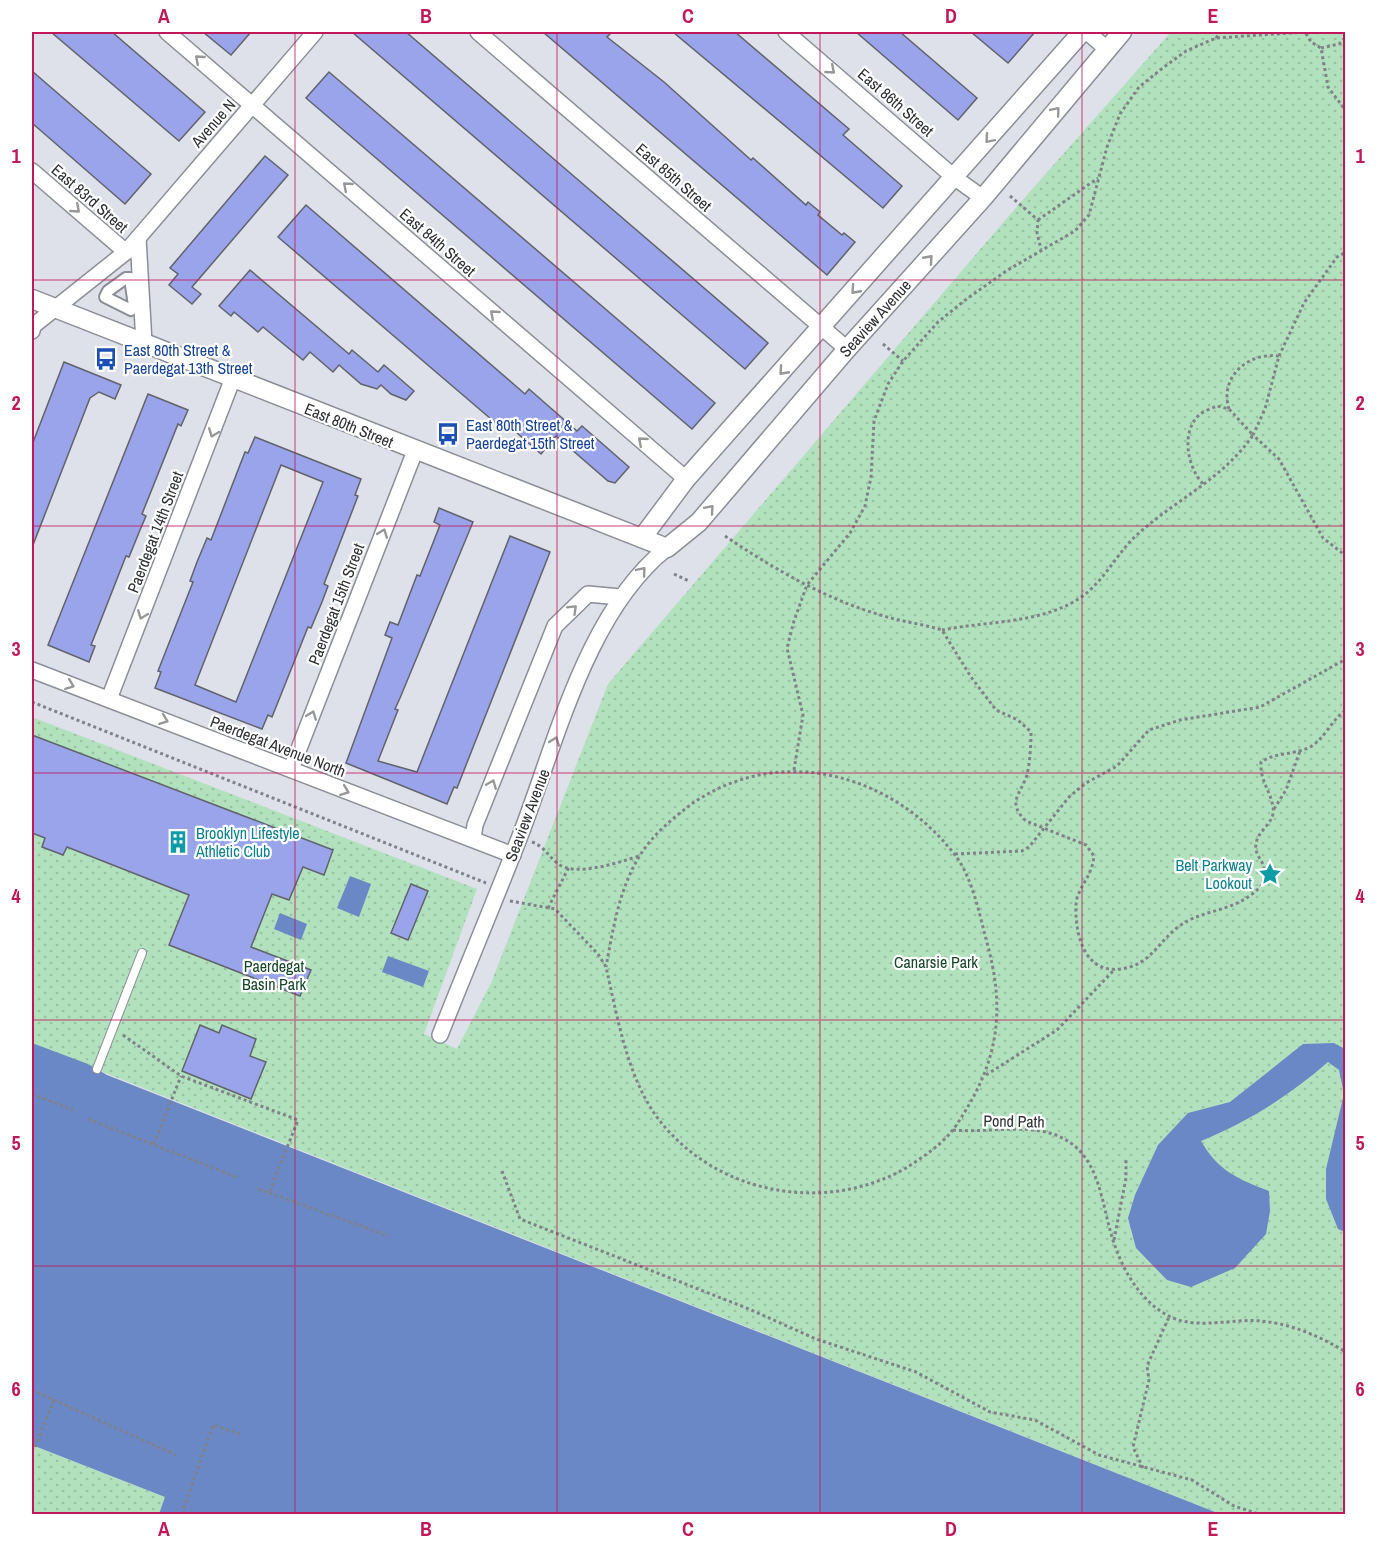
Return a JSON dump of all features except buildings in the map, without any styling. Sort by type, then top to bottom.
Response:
[{"type":"street","name":"East 84th Street","points":[[167,32],[686,479]]},
{"type":"street","name":"Avenue N","points":[[32,331],[33,326],[126,252],[315,32]]},
{"type":"street","name":"East 85th Street","points":[[478,32],[847,349]]},
{"type":"street","name":"East 86th Street","points":[[786,32],[955,177],[983,198]]},
{"type":"street","name":"Seaview Avenue","points":[[642,538],[686,479],[1082,32]]},
{"type":"street","points":[[1087,32],[1107,49]]},
{"type":"street","name":"Seaview Avenue","points":[[440,1035],[496,891],[513,855],[589,650],[620,597],[648,563],[699,522],[847,349],[983,198],[1122,32]]},
{"type":"street","name":"East 83rd Street","points":[[32,171],[126,252]]},
{"type":"street","points":[[138,238],[144,343]]},
{"type":"street","name":"East 80th Street","points":[[32,299],[667,548]]},
{"type":"street","name":"Paerdegat 14th Street","points":[[109,699],[233,378]]},
{"type":"street","name":"Paerdegat 15th Street","points":[[291,770],[415,451]]},
{"type":"street","points":[[473,839],[475,825],[555,627],[588,594],[620,597]]},
{"type":"street","name":"Paerdegat Avenue North","points":[[32,670],[513,855]]},
{"type":"lane","points":[[97,1068],[142,953]]},
{"type":"path","points":[[1216,38],[1220,32]]},
{"type":"path","points":[[794,771],[803,715],[787,648],[807,585],[850,533],[865,506],[872,477],[874,421],[888,384],[903,361],[938,322],[1006,271],[1075,231],[1089,215],[1120,114],[1139,87],[1186,51],[1216,38],[1305,32],[1311,42],[1321,48],[1339,44],[1346,37]]},
{"type":"path","points":[[1321,48],[1328,87],[1346,111]]},
{"type":"path","points":[[1038,220],[1099,177]]},
{"type":"path","points":[[1010,196],[1038,220]]},
{"type":"path","points":[[1038,220],[1037,233],[1042,249]]},
{"type":"path","points":[[725,536],[767,564],[807,585],[884,616],[942,630],[1026,617],[1080,598],[1100,579],[1137,534],[1204,485],[1243,451],[1265,410],[1279,357],[1304,303],[1337,257],[1346,252]]},
{"type":"path","points":[[883,344],[903,361]]},
{"type":"path","points":[[1279,357],[1257,358],[1239,367],[1229,379],[1225,398],[1229,409],[1279,459],[1323,538],[1346,556]]},
{"type":"path","points":[[1204,485],[1192,465],[1188,447],[1190,431],[1199,415],[1217,406],[1229,409]]},
{"type":"path","points":[[674,574],[689,581]]},
{"type":"path","points":[[942,630],[971,677],[996,710],[1018,720],[1031,732],[1026,776],[1015,804],[1018,813],[1026,820],[1086,845],[1094,856],[1093,868],[1077,897],[1078,932],[1081,946],[1088,959],[1102,967],[1115,969],[1132,966],[1152,954],[1178,927],[1237,905],[1254,894],[1262,885],[1265,870],[1257,854],[1256,844],[1261,833],[1271,822],[1274,809],[1286,790],[1300,751]]},
{"type":"path","points":[[954,854],[1022,850],[1029,847],[1069,796],[1127,757],[1135,743],[1149,730],[1180,720],[1260,707],[1345,661]]},
{"type":"path","points":[[32,702],[474,876],[505,899],[516,904],[555,909],[598,954],[606,967],[630,1060],[654,1112],[673,1135],[695,1154],[737,1180],[780,1192],[813,1194],[853,1188],[887,1178],[929,1153],[953,1130],[986,1075],[996,1032],[996,977],[980,916],[954,854],[904,805],[876,789],[825,773],[794,771],[741,778],[700,798],[679,813],[639,856],[622,893],[606,967]]},
{"type":"path","points":[[1274,809],[1263,785],[1261,762],[1269,756],[1300,751],[1312,746],[1330,723],[1346,710]]},
{"type":"path","points":[[527,840],[544,848],[558,865],[580,869],[612,864],[639,856]]},
{"type":"path","points":[[548,908],[569,867]]},
{"type":"path","points":[[986,1075],[1057,1030],[1115,969]]},
{"type":"path","points":[[113,1028],[181,1076],[298,1120],[269,1193]]},
{"type":"path","points":[[154,1144],[181,1076]]},
{"type":"path","points":[[32,1094],[74,1110]]},
{"type":"path","points":[[88,1119],[239,1178]]},
{"type":"path","name":"Pond Path","points":[[953,1130],[1036,1131],[1053,1134],[1068,1142],[1088,1162],[1101,1187],[1113,1242],[1121,1260],[1146,1300],[1169,1317]]},
{"type":"path","points":[[1113,1242],[1126,1178],[1126,1159]]},
{"type":"path","points":[[502,1171],[520,1219],[749,1310],[816,1340],[916,1372],[990,1412],[1035,1420],[1099,1455],[1191,1480],[1234,1506],[1259,1515]]},
{"type":"path","points":[[258,1189],[389,1236]]},
{"type":"path","points":[[1143,1468],[1133,1447],[1149,1380],[1147,1366],[1169,1317],[1183,1321],[1240,1320],[1275,1323],[1309,1333],[1346,1352]]},
{"type":"path","points":[[32,1390],[176,1455]]},
{"type":"path","points":[[35,1447],[54,1400]]},
{"type":"path","points":[[182,1515],[213,1425],[240,1434]]},
{"type":"green space","name":"Canarsie Park","points":[[1171,32],[1345,32],[1345,1514],[1220,1514],[32,1044],[32,717],[477,889],[424,1034],[457,1049],[491,983],[608,684],[1019,204]]},
{"type":"green space","points":[[32,1445],[165,1497],[161,1514],[32,1514]]},
{"type":"water","points":[[350,876],[371,884],[359,917],[337,908]]},
{"type":"water","points":[[280,913],[307,924],[301,940],[274,929]]},
{"type":"water","points":[[388,956],[429,971],[423,987],[382,972]]},
{"type":"water","points":[[32,1043],[88,1064],[107,1075],[1220,1514],[159,1514],[165,1497],[32,1445]]},
{"type":"water","points":[[1334,1043],[1345,1049],[1346,1163],[1343,1169],[1345,1232],[1338,1229],[1326,1199],[1326,1169],[1344,1094],[1339,1070],[1328,1062],[1268,1107],[1201,1141],[1214,1160],[1230,1173],[1269,1191],[1270,1211],[1266,1234],[1235,1268],[1191,1287],[1167,1280],[1136,1248],[1128,1218],[1135,1195],[1158,1145],[1188,1113],[1230,1102],[1303,1044]]},
{"type":"place","name":"East 80th Street & Paerdegat 13th Street","points":[[106,359]]},
{"type":"place","name":"East 80th Street & Paerdegat 15th Street","points":[[448,434]]},
{"type":"place","name":"Brooklyn Lifestyle Athletic Club","points":[[178,842]]},
{"type":"place","name":"Belt Parkway Lookout","points":[[1270,874]]},
{"type":"park label","name":"Paerdegat Basin Park","points":[[274,975]]}]
